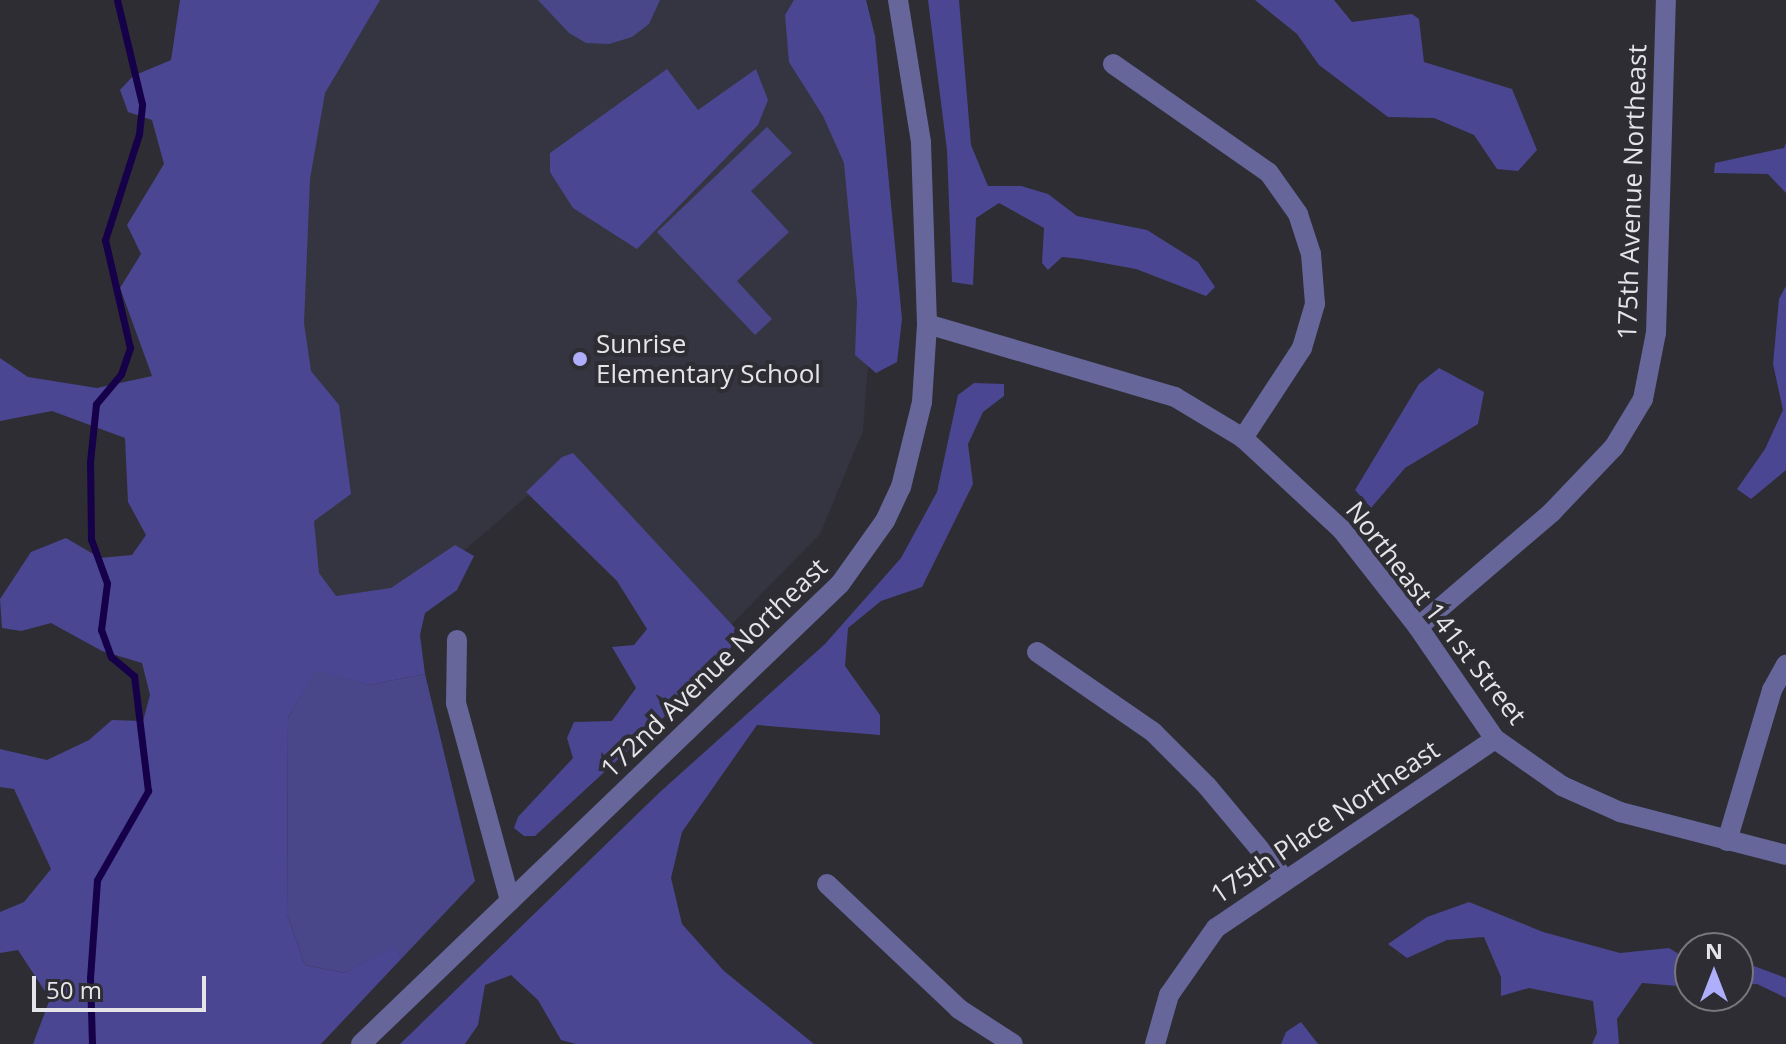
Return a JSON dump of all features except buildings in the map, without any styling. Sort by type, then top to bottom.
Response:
[{"type":"street","name":"172nd Avenue Northeast","points":[[361,1044],[840,584],[885,521],[901,487],[922,402],[927,324],[921,142],[898,0]]},
{"type":"street","name":"175th Avenue Northeast","points":[[1418,627],[1552,512],[1614,447],[1643,399],[1656,333],[1666,0]]},
{"type":"street","points":[[1113,64],[1269,173],[1298,214],[1311,254],[1315,304],[1302,348],[1243,438]]},
{"type":"street","name":"Northeast 141st Street","points":[[927,324],[1175,397],[1243,438],[1342,530],[1418,627],[1495,739],[1562,786],[1620,812],[1786,855]]},
{"type":"street","points":[[457,640],[456,703],[510,901]]},
{"type":"street","points":[[1037,652],[1153,732],[1207,786],[1283,877]]},
{"type":"street","points":[[1727,841],[1772,690],[1786,665]]},
{"type":"street","name":"175th Place Northeast","points":[[1155,1044],[1169,995],[1194,955],[1216,928],[1283,877],[1495,739]]},
{"type":"street","points":[[827,884],[959,1009],[1013,1044]]},
{"type":"shaded area","points":[[180,0],[380,0],[325,93],[310,179],[304,323],[311,371],[339,405],[351,494],[314,521],[319,573],[336,596],[391,588],[455,545],[474,556],[457,590],[425,613],[420,635],[425,674],[369,685],[316,670],[288,718],[287,914],[305,965],[344,973],[394,946],[402,958],[321,1044],[33,1044],[50,999],[18,950],[0,953],[0,912],[24,902],[51,869],[14,789],[0,787],[0,749],[47,760],[89,740],[112,720],[143,721],[150,695],[142,663],[102,651],[51,623],[21,631],[2,628],[0,599],[31,552],[66,538],[100,558],[132,555],[146,535],[128,502],[125,438],[52,411],[0,421],[0,358],[28,377],[97,388],[152,376],[120,288],[141,254],[127,225],[164,164],[152,120],[128,112],[120,90],[133,76],[171,60]]},
{"type":"shaded area","name":"Sunrise Elementary School","points":[[301,0],[840,0],[874,287],[863,431],[820,534],[722,634],[562,466],[284,706]]},
{"type":"shaded area","points":[[538,0],[660,0],[649,24],[632,37],[609,44],[586,43],[569,33]]},
{"type":"shaded area","points":[[794,0],[866,0],[875,36],[902,319],[897,362],[876,373],[855,355],[857,302],[844,163],[823,116],[789,62],[785,15]]},
{"type":"shaded area","points":[[928,0],[959,0],[971,145],[988,186],[1021,186],[1048,194],[1077,216],[1147,230],[1198,262],[1215,287],[1206,296],[1136,269],[1081,259],[1062,257],[1048,270],[1042,263],[1044,228],[999,203],[976,218],[973,285],[952,282],[947,150]]},
{"type":"shaded area","points":[[1255,0],[1334,0],[1352,22],[1412,14],[1419,19],[1424,62],[1512,89],[1537,150],[1518,171],[1497,169],[1474,135],[1434,118],[1388,117],[1319,65],[1297,34]]},
{"type":"shaded area","points":[[667,69],[698,110],[756,69],[768,100],[758,125],[637,249],[573,208],[550,172],[550,153]]},
{"type":"shaded area","points":[[767,127],[792,153],[751,191],[789,232],[737,281],[772,319],[755,335],[657,232]]},
{"type":"shaded area","points":[[1786,143],[1786,193],[1768,174],[1714,173],[1715,163],[1784,148]]},
{"type":"shaded area","points":[[1786,286],[1786,470],[1751,499],[1737,489],[1765,449],[1783,410],[1773,364],[1779,299]]},
{"type":"shaded area","points":[[1439,368],[1484,392],[1478,424],[1405,468],[1371,508],[1355,490],[1419,384]]},
{"type":"shaded area","points":[[974,383],[1004,384],[1004,396],[983,412],[968,444],[973,484],[922,587],[881,601],[848,628],[845,666],[880,715],[880,735],[757,725],[682,832],[671,878],[682,924],[724,971],[814,1044],[576,1044],[561,1040],[538,1000],[511,975],[485,985],[478,1025],[465,1044],[400,1044],[660,792],[825,644],[901,558],[937,492],[958,395]]},
{"type":"shaded area","points":[[573,453],[735,628],[731,647],[716,669],[535,836],[524,836],[514,828],[518,817],[573,758],[567,738],[574,722],[612,721],[636,688],[612,647],[634,645],[647,629],[617,581],[526,492],[562,457]]},
{"type":"shaded area","points":[[316,669],[369,685],[425,674],[475,881],[402,958],[394,947],[344,973],[305,965],[287,914],[288,718]]},
{"type":"shaded area","points":[[1469,902],[1543,932],[1620,953],[1669,948],[1674,951],[1674,986],[1642,983],[1617,1019],[1619,1044],[1592,1044],[1597,1033],[1593,1001],[1529,988],[1501,996],[1501,977],[1484,937],[1447,940],[1407,958],[1388,944],[1427,917]]},
{"type":"shaded area","points":[[1754,966],[1786,978],[1786,998],[1754,984]]},
{"type":"shaded area","points":[[1301,1022],[1318,1044],[1281,1044],[1286,1032]]},
{"type":"waterway","points":[[92,1044],[90,978],[97,880],[148,791],[134,676],[111,657],[101,630],[107,583],[91,539],[90,462],[96,404],[121,374],[130,348],[105,240],[139,134],[142,104],[117,0]]},
{"type":"place","name":"Sunrise Elementary School","points":[[580,359]]}]
